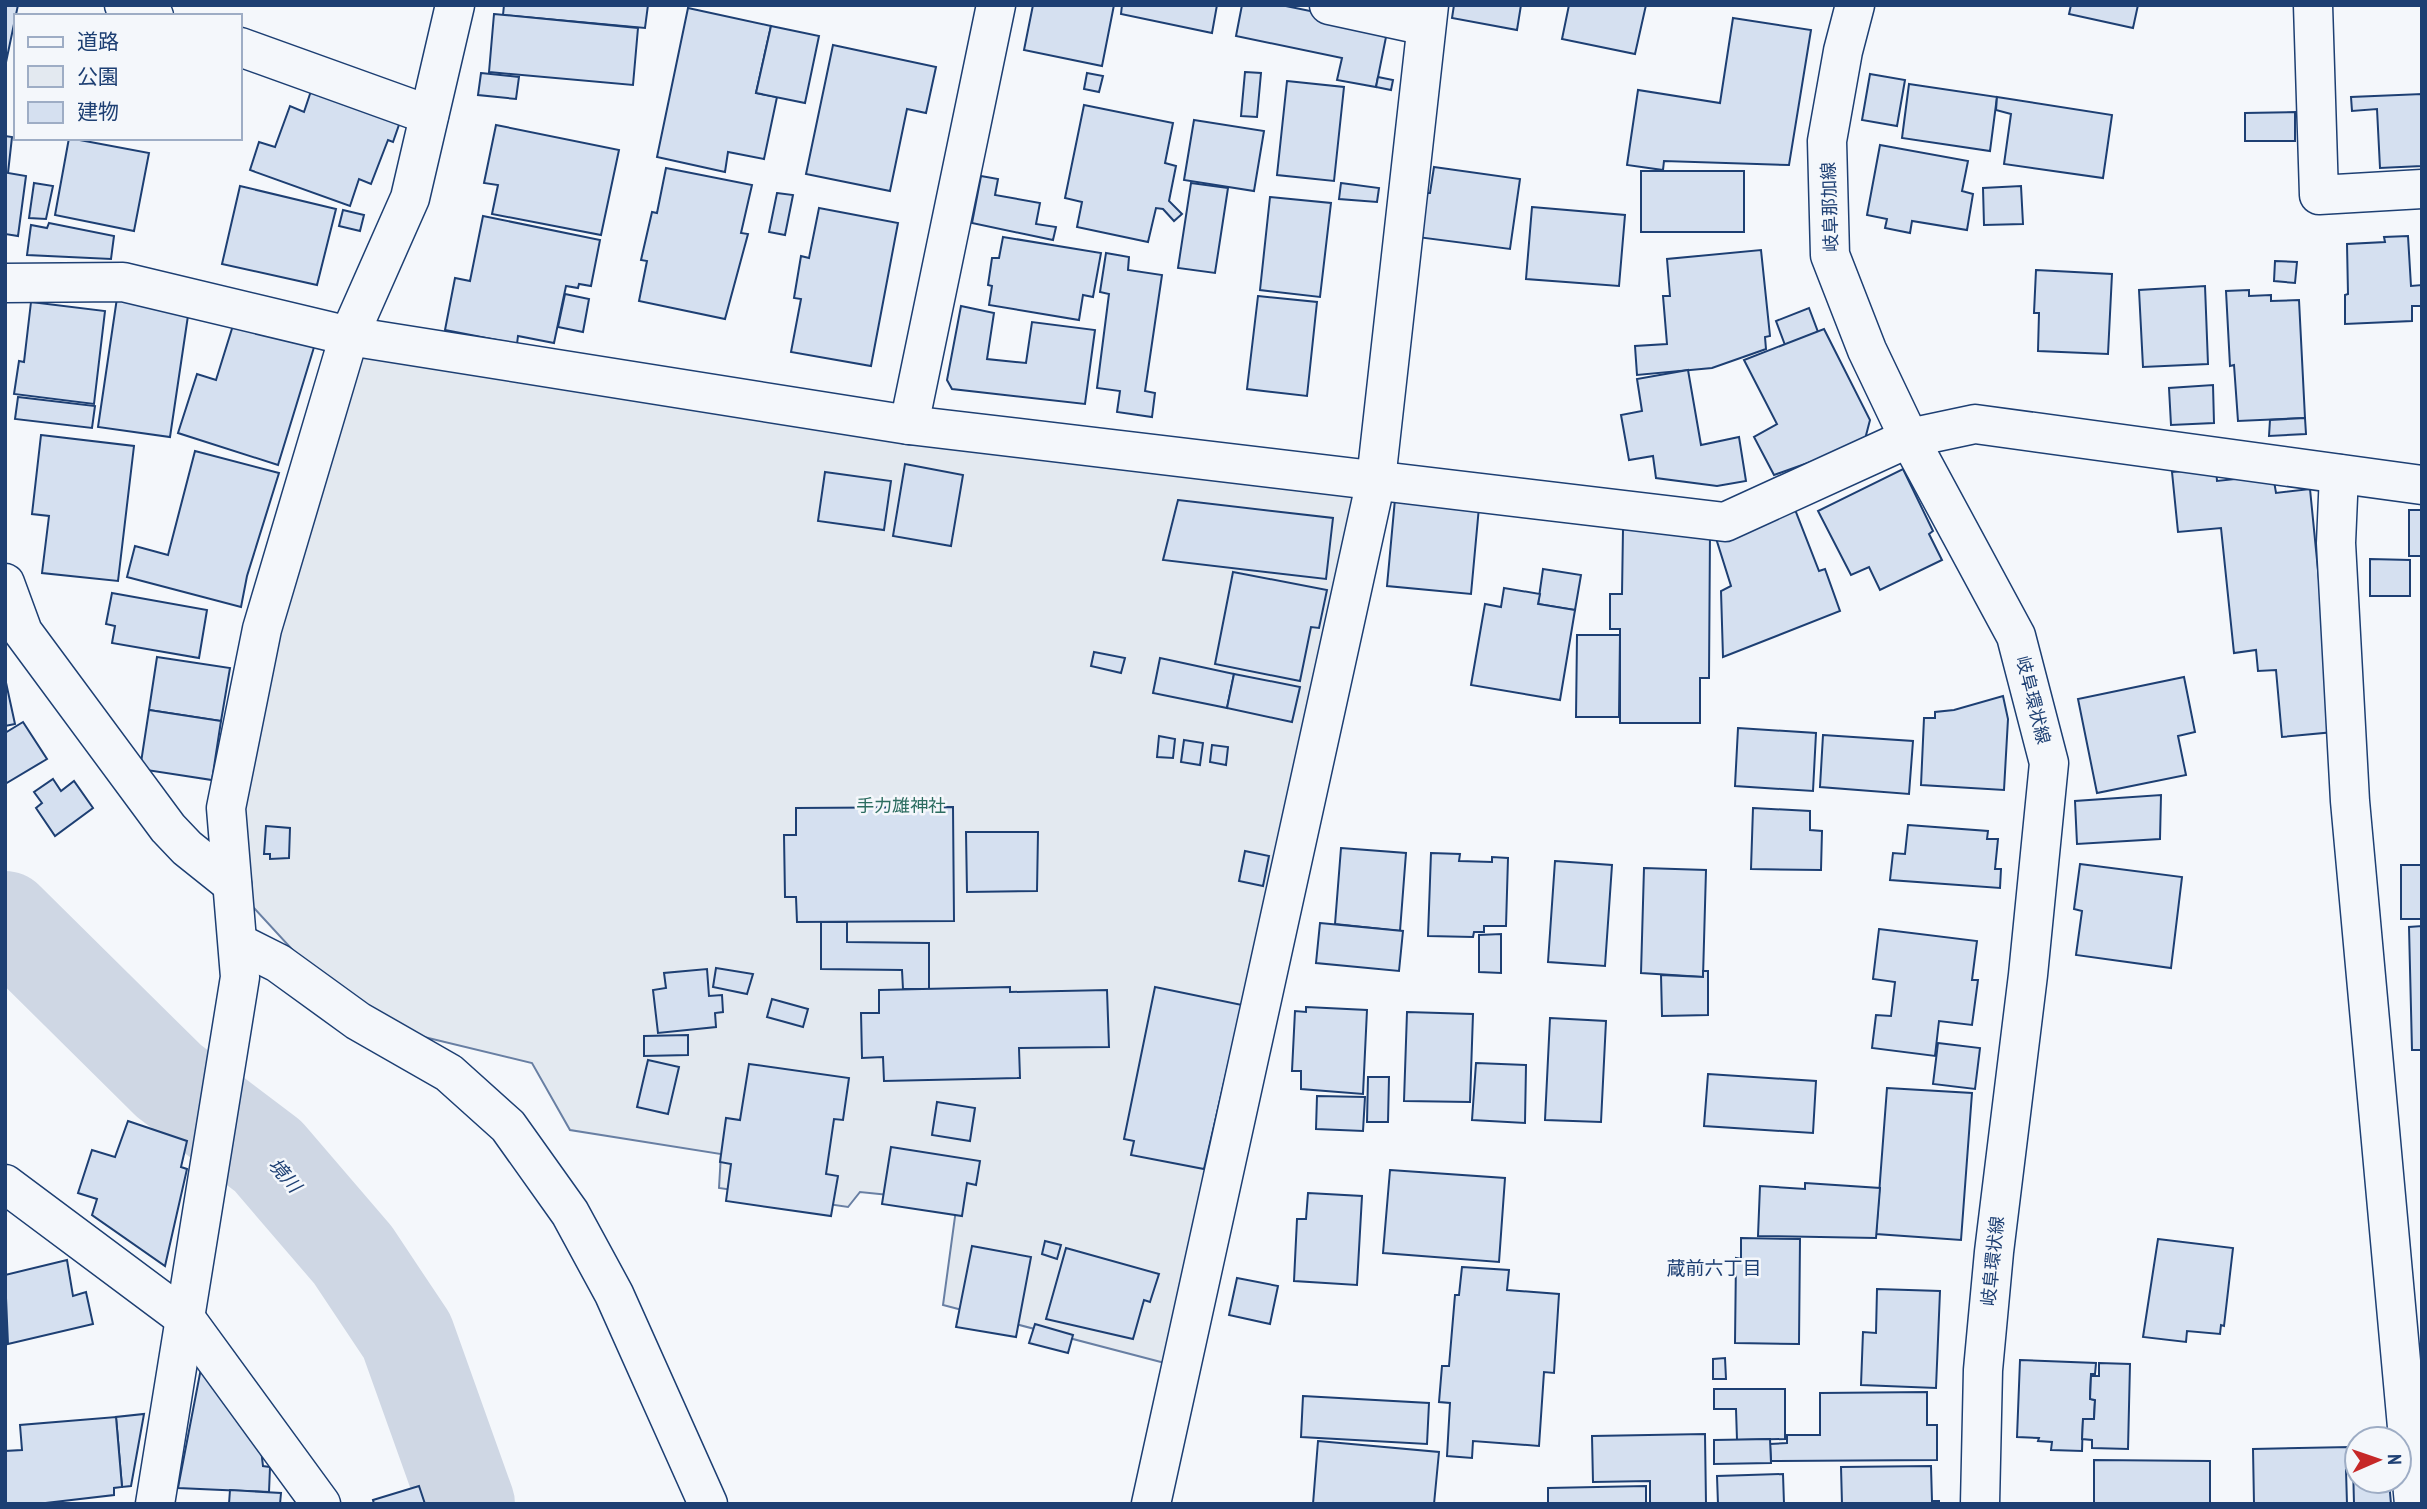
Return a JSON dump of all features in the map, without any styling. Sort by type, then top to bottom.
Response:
[{"type":"street","points":[[124,5],[149,14]]},
{"type":"street","points":[[155,1504],[186,1319],[239,960],[226,808],[262,629],[349,336],[410,198],[455,5]]},
{"type":"street","points":[[909,425],[996,5]]},
{"type":"street","points":[[1151,1504],[1376,481],[1427,16],[1329,5]]},
{"type":"street","name":"岐阜那加線","points":[[1855,5],[1843,51],[1827,141],[1830,255],[1867,350],[1909,438]]},
{"type":"street","points":[[2313,5],[2319,195],[2422,189]]},
{"type":"street","points":[[242,48],[429,114]]},
{"type":"street","points":[[5,284],[123,282],[349,336],[909,425],[1725,522],[1909,438],[1975,424],[2422,485]]},
{"type":"street","name":"岐阜環状線","points":[[1909,438],[2016,636],[2049,763],[1983,1370],[1980,1504]]},
{"type":"street","points":[[2339,474],[2336,542],[2350,801],[2414,1504]]},
{"type":"street","points":[[5,583],[23,632],[168,828],[187,848],[232,884]]},
{"type":"street","points":[[239,960],[278,963],[358,1021],[449,1073],[508,1126],[570,1213],[607,1283],[708,1504]]},
{"type":"street","points":[[5,1184],[186,1319],[321,1504]]},
{"type":"green space","name":"手力雄神社","points":[[349,336],[1376,480],[1180,1367],[943,1305],[957,1202],[860,1192],[848,1207],[719,1188],[721,1154],[570,1130],[532,1063],[358,1021],[232,884],[262,629]]},
{"type":"building","points":[[5,5],[18,5],[14,14],[5,67]]},
{"type":"building","points":[[504,5],[648,5],[645,28],[503,15]]},
{"type":"building","points":[[1033,5],[1114,5],[1102,66],[1024,50]]},
{"type":"building","points":[[1122,5],[1217,5],[1212,33],[1121,14]]},
{"type":"building","points":[[1242,5],[1281,5],[1388,27],[1376,87],[1337,80],[1342,58],[1236,36]]},
{"type":"building","points":[[1454,5],[1521,5],[1517,30],[1452,18]]},
{"type":"building","points":[[1569,5],[1646,5],[1635,54],[1562,39]]},
{"type":"building","points":[[2071,5],[2138,5],[2133,28],[2069,14]]},
{"type":"building","points":[[688,8],[771,26],[756,93],[777,97],[764,159],[728,152],[725,172],[657,157]]},
{"type":"building","points":[[494,14],[638,28],[633,85],[489,72]]},
{"type":"building","points":[[1733,18],[1811,30],[1789,165],[1664,161],[1663,170],[1627,165],[1638,90],[1720,103]]},
{"type":"building","points":[[771,26],[819,36],[805,103],[756,93]]},
{"type":"building","points":[[833,45],[936,67],[926,113],[907,109],[890,191],[806,174]]},
{"type":"building","points":[[1245,72],[1261,73],[1257,117],[1241,116]]},
{"type":"building","points":[[481,73],[519,77],[516,99],[478,95]]},
{"type":"building","points":[[1087,73],[1103,76],[1099,92],[1084,89]]},
{"type":"building","points":[[1870,74],[1905,80],[1897,126],[1862,120]]},
{"type":"building","points":[[1378,77],[1393,80],[1391,90],[1376,87]]},
{"type":"building","points":[[1287,81],[1344,87],[1334,181],[1277,175]]},
{"type":"building","points":[[1909,84],[1997,97],[1990,151],[1902,138]]},
{"type":"building","points":[[312,88],[401,119],[393,142],[388,140],[371,184],[359,179],[350,206],[250,170],[259,142],[275,147],[290,106],[304,112]]},
{"type":"building","points":[[2422,94],[2422,166],[2380,168],[2377,109],[2352,111],[2351,97]]},
{"type":"building","points":[[1997,97],[2112,115],[2103,178],[2004,164],[2011,114],[1996,110]]},
{"type":"building","points":[[1084,105],[1173,123],[1165,163],[1176,166],[1169,201],[1182,214],[1174,221],[1163,209],[1156,208],[1148,242],[1077,227],[1082,202],[1065,198]]},
{"type":"building","points":[[2295,112],[2295,141],[2245,141],[2245,113]]},
{"type":"building","points":[[1194,120],[1264,131],[1254,191],[1184,180]]},
{"type":"building","points":[[496,125],[619,150],[601,235],[492,214],[498,185],[484,183]]},
{"type":"building","points":[[5,136],[12,137],[8,173],[26,176],[18,236],[5,234]]},
{"type":"building","points":[[69,140],[149,153],[134,231],[55,215]]},
{"type":"building","points":[[1880,145],[1968,161],[1962,191],[1973,194],[1967,230],[1912,221],[1910,233],[1885,228],[1887,219],[1867,215]]},
{"type":"building","points":[[1434,167],[1520,179],[1510,249],[1417,237],[1422,193],[1430,193]]},
{"type":"building","points":[[666,168],[752,185],[741,233],[748,234],[725,319],[639,301],[647,261],[641,260],[652,212],[657,213]]},
{"type":"building","points":[[1641,171],[1744,171],[1744,232],[1641,232]]},
{"type":"building","points":[[981,176],[998,179],[995,195],[1040,203],[1036,224],[1056,227],[1053,240],[972,223]]},
{"type":"building","points":[[34,183],[53,186],[46,219],[29,218]]},
{"type":"building","points":[[1191,183],[1228,188],[1215,273],[1178,268]]},
{"type":"building","points":[[1341,183],[1379,188],[1377,202],[1339,199]]},
{"type":"building","points":[[240,186],[336,209],[317,285],[222,264]]},
{"type":"building","points":[[2021,186],[2023,224],[1984,225],[1983,188]]},
{"type":"building","points":[[777,193],[793,195],[785,235],[769,232]]},
{"type":"building","points":[[1270,197],[1331,203],[1320,297],[1260,290]]},
{"type":"building","points":[[1532,207],[1625,215],[1619,286],[1526,279]]},
{"type":"building","points":[[819,208],[898,223],[871,366],[791,352],[801,299],[794,298],[801,256],[809,258]]},
{"type":"building","points":[[343,210],[364,215],[360,231],[339,226]]},
{"type":"building","points":[[483,216],[600,240],[591,286],[566,286],[554,343],[518,336],[517,344],[445,330],[455,278],[470,281]]},
{"type":"building","points":[[49,223],[114,236],[111,259],[27,255],[31,225],[47,228]]},
{"type":"building","points":[[2408,236],[2411,286],[2422,285],[2422,306],[2412,306],[2412,321],[2345,324],[2345,295],[2348,294],[2347,244],[2385,242],[2384,237]]},
{"type":"building","points":[[1003,237],[1101,253],[1093,297],[1083,295],[1079,320],[989,305],[992,286],[988,285],[992,258],[999,258]]},
{"type":"building","points":[[1761,250],[1770,336],[1765,337],[1766,349],[1712,368],[1637,375],[1635,346],[1667,344],[1663,296],[1670,296],[1667,259]]},
{"type":"building","points":[[1106,253],[1129,257],[1128,270],[1162,275],[1145,391],[1155,393],[1152,417],[1117,412],[1120,391],[1097,388],[1109,294],[1100,292]]},
{"type":"building","points":[[2275,261],[2297,262],[2295,283],[2274,281]]},
{"type":"building","points":[[2036,270],[2112,274],[2108,354],[2038,351],[2039,313],[2034,313]]},
{"type":"building","points":[[2205,286],[2208,364],[2143,367],[2139,290]]},
{"type":"building","points":[[2249,290],[2249,296],[2271,295],[2271,301],[2299,300],[2305,418],[2238,421],[2234,365],[2230,366],[2226,291]]},
{"type":"building","points":[[565,294],[589,299],[583,332],[558,327]]},
{"type":"building","points":[[1258,296],[1317,302],[1307,396],[1247,389]]},
{"type":"building","points":[[117,298],[189,309],[170,437],[98,427]]},
{"type":"building","points":[[31,302],[105,311],[94,404],[14,394],[19,361],[24,362]]},
{"type":"building","points":[[961,306],[994,313],[987,359],[1026,363],[1032,322],[1095,330],[1085,404],[952,389],[947,380]]},
{"type":"building","points":[[1809,308],[1818,332],[1785,345],[1776,321]]},
{"type":"building","points":[[235,319],[315,344],[278,465],[178,433],[197,374],[216,380]]},
{"type":"building","points":[[1824,329],[1870,420],[1864,443],[1774,475],[1754,437],[1777,424],[1744,360]]},
{"type":"building","points":[[1688,370],[1701,445],[1739,437],[1746,481],[1717,486],[1656,478],[1653,456],[1629,460],[1621,415],[1642,411],[1637,379]]},
{"type":"building","points":[[2213,385],[2214,423],[2171,425],[2169,388]]},
{"type":"building","points":[[18,397],[95,406],[92,428],[15,419]]},
{"type":"building","points":[[2305,418],[2306,434],[2269,436],[2270,420]]},
{"type":"building","points":[[41,435],[134,446],[118,581],[42,573],[49,516],[32,514]]},
{"type":"building","points":[[195,451],[279,473],[247,576],[241,607],[127,577],[135,546],[168,555]]},
{"type":"building","points":[[905,464],[963,475],[951,546],[893,536]]},
{"type":"building","points":[[2216,468],[2217,481],[2273,475],[2276,493],[2310,489],[2334,732],[2282,737],[2276,670],[2258,671],[2256,650],[2234,653],[2221,528],[2178,532],[2172,472]]},
{"type":"building","points":[[1903,469],[1933,531],[1929,534],[1942,560],[1880,590],[1869,567],[1851,575],[1818,511]]},
{"type":"building","points":[[825,472],[891,481],[884,530],[818,521]]},
{"type":"building","points":[[1395,499],[1479,507],[1471,594],[1387,586]]},
{"type":"building","points":[[1178,500],[1333,518],[1326,579],[1163,560]]},
{"type":"building","points":[[1794,507],[1819,571],[1825,569],[1840,611],[1723,657],[1721,591],[1731,586],[1715,535]]},
{"type":"building","points":[[2409,510],[2422,510],[2422,556],[2409,556]]},
{"type":"building","points":[[1623,529],[1710,532],[1709,678],[1700,678],[1700,723],[1620,723],[1620,629],[1610,629],[1610,594],[1622,594]]},
{"type":"building","points":[[2370,559],[2410,560],[2410,596],[2370,596]]},
{"type":"building","points":[[1543,569],[1581,575],[1575,610],[1538,604]]},
{"type":"building","points":[[1233,572],[1327,590],[1319,628],[1311,627],[1300,681],[1215,664]]},
{"type":"building","points":[[1504,588],[1540,594],[1538,604],[1575,610],[1560,700],[1471,685],[1485,604],[1501,607]]},
{"type":"building","points":[[112,593],[207,610],[199,658],[112,643],[115,626],[106,624]]},
{"type":"building","points":[[1577,635],[1620,635],[1619,717],[1576,717]]},
{"type":"building","points":[[1094,652],[1125,658],[1121,673],[1091,666]]},
{"type":"building","points":[[157,657],[230,668],[221,721],[149,710]]},
{"type":"building","points":[[1160,658],[1234,674],[1227,708],[1153,693]]},
{"type":"building","points":[[1234,674],[1300,687],[1292,722],[1227,708]]},
{"type":"building","points":[[2184,677],[2195,732],[2178,736],[2186,775],[2097,793],[2078,699]]},
{"type":"building","points":[[5,678],[15,724],[5,726]]},
{"type":"building","points":[[2003,696],[2008,719],[2004,790],[1921,785],[1924,718],[1935,718],[1935,712],[1954,710]]},
{"type":"building","points":[[149,710],[221,721],[212,780],[140,769]]},
{"type":"building","points":[[23,722],[47,759],[5,784],[5,733]]},
{"type":"building","points":[[1738,728],[1816,733],[1813,791],[1735,786]]},
{"type":"building","points":[[1823,735],[1913,741],[1909,794],[1820,787]]},
{"type":"building","points":[[1159,736],[1175,739],[1173,758],[1157,757]]},
{"type":"building","points":[[1184,740],[1203,743],[1200,765],[1181,762]]},
{"type":"building","points":[[1212,745],[1228,747],[1226,765],[1210,762]]},
{"type":"building","points":[[53,779],[61,791],[74,781],[93,808],[55,836],[36,808],[42,803],[34,792]]},
{"type":"building","points":[[2161,795],[2160,839],[2077,844],[2075,801]]},
{"type":"building","points":[[953,807],[954,921],[797,922],[796,897],[785,897],[784,835],[796,835],[796,808]]},
{"type":"building","points":[[1753,808],[1810,811],[1810,830],[1822,831],[1821,870],[1751,869]]},
{"type":"building","points":[[1908,825],[1988,831],[1987,839],[1998,839],[1995,869],[2001,869],[2000,888],[1890,880],[1893,853],[1905,854]]},
{"type":"building","points":[[266,826],[290,828],[289,858],[270,859],[270,854],[264,854]]},
{"type":"building","points":[[966,832],[1038,832],[1037,891],[967,892]]},
{"type":"building","points":[[1341,848],[1406,853],[1400,931],[1335,924]]},
{"type":"building","points":[[1245,851],[1269,856],[1263,886],[1239,881]]},
{"type":"building","points":[[1431,853],[1460,854],[1459,861],[1492,862],[1492,857],[1508,858],[1506,926],[1484,926],[1484,932],[1474,932],[1473,937],[1428,936]]},
{"type":"building","points":[[1555,861],[1612,865],[1605,966],[1548,962]]},
{"type":"building","points":[[2080,864],[2182,877],[2171,968],[2076,955],[2082,911],[2074,909]]},
{"type":"building","points":[[2401,865],[2422,865],[2422,919],[2401,919]]},
{"type":"building","points":[[1644,868],[1706,870],[1703,977],[1641,973]]},
{"type":"building","points":[[821,922],[847,922],[847,942],[929,943],[929,989],[903,989],[902,970],[821,969]]},
{"type":"building","points":[[1320,923],[1403,931],[1399,971],[1316,963]]},
{"type":"building","points":[[2422,926],[2422,1050],[2412,1050],[2409,927]]},
{"type":"building","points":[[1879,929],[1977,941],[1972,980],[1978,980],[1972,1025],[1939,1021],[1935,1056],[1872,1048],[1876,1015],[1891,1016],[1895,982],[1873,979]]},
{"type":"building","points":[[1501,934],[1501,973],[1479,972],[1479,935]]},
{"type":"building","points":[[716,968],[753,974],[747,994],[713,987]]},
{"type":"building","points":[[707,969],[709,996],[722,995],[723,1012],[715,1013],[716,1027],[658,1033],[653,990],[666,988],[664,973]]},
{"type":"building","points":[[1703,971],[1708,971],[1708,1015],[1662,1016],[1661,975],[1703,977]]},
{"type":"building","points":[[1010,987],[1010,992],[1107,990],[1109,1047],[1019,1048],[1020,1078],[884,1081],[883,1057],[862,1058],[861,1013],[879,1013],[879,990]]},
{"type":"building","points":[[1155,987],[1242,1005],[1204,1169],[1131,1155],[1134,1141],[1124,1139]]},
{"type":"building","points":[[772,999],[808,1009],[803,1027],[767,1017]]},
{"type":"building","points":[[1306,1007],[1367,1010],[1363,1094],[1301,1089],[1301,1071],[1292,1071],[1295,1011],[1306,1012]]},
{"type":"building","points":[[1407,1012],[1473,1014],[1470,1102],[1404,1101]]},
{"type":"building","points":[[1550,1018],[1606,1021],[1601,1122],[1545,1120]]},
{"type":"building","points":[[688,1035],[688,1055],[644,1056],[644,1036]]},
{"type":"building","points":[[1938,1043],[1980,1048],[1975,1089],[1933,1084]]},
{"type":"building","points":[[648,1060],[679,1067],[668,1114],[637,1107]]},
{"type":"building","points":[[1476,1063],[1526,1065],[1525,1123],[1472,1120]]},
{"type":"building","points":[[749,1064],[849,1078],[843,1120],[834,1119],[826,1174],[838,1176],[831,1216],[726,1201],[731,1164],[720,1162],[726,1118],[740,1120]]},
{"type":"building","points":[[1708,1074],[1816,1081],[1813,1133],[1704,1126]]},
{"type":"building","points":[[1368,1077],[1389,1077],[1388,1122],[1367,1122]]},
{"type":"building","points":[[1887,1088],[1972,1093],[1961,1240],[1876,1234]]},
{"type":"building","points":[[1317,1096],[1365,1097],[1363,1131],[1316,1129]]},
{"type":"building","points":[[937,1102],[975,1108],[970,1141],[932,1135]]},
{"type":"building","points":[[128,1121],[187,1141],[181,1167],[187,1169],[165,1266],[92,1215],[97,1199],[78,1193],[92,1150],[115,1157]]},
{"type":"building","points":[[891,1147],[980,1161],[976,1185],[967,1183],[962,1216],[882,1204]]},
{"type":"building","points":[[1390,1170],[1505,1178],[1499,1262],[1383,1253]]},
{"type":"building","points":[[1805,1183],[1880,1188],[1876,1238],[1758,1236],[1760,1186],[1805,1189]]},
{"type":"building","points":[[1308,1193],[1362,1196],[1357,1285],[1294,1281],[1297,1219],[1306,1219]]},
{"type":"building","points":[[1741,1238],[1800,1239],[1799,1344],[1735,1343],[1736,1258],[1741,1259]]},
{"type":"building","points":[[2158,1239],[2233,1248],[2224,1326],[2221,1325],[2220,1334],[2187,1331],[2186,1342],[2143,1337]]},
{"type":"building","points":[[1045,1241],[1061,1245],[1057,1259],[1042,1254]]},
{"type":"building","points":[[972,1246],[1031,1257],[1016,1337],[956,1327]]},
{"type":"building","points":[[1066,1248],[1159,1274],[1150,1302],[1144,1300],[1133,1339],[1046,1319]]},
{"type":"building","points":[[67,1260],[73,1296],[86,1292],[93,1324],[8,1344],[5,1275]]},
{"type":"building","points":[[1462,1267],[1509,1270],[1507,1290],[1559,1294],[1554,1373],[1544,1372],[1539,1446],[1473,1441],[1472,1458],[1447,1456],[1450,1403],[1439,1402],[1442,1366],[1449,1366],[1455,1295],[1459,1295]]},
{"type":"building","points":[[1237,1278],[1278,1286],[1270,1324],[1229,1315]]},
{"type":"building","points":[[1877,1289],[1940,1291],[1936,1388],[1861,1385],[1863,1332],[1876,1333]]},
{"type":"building","points":[[1035,1324],[1073,1335],[1068,1353],[1029,1343]]},
{"type":"building","points":[[1725,1358],[1726,1379],[1713,1379],[1713,1359]]},
{"type":"building","points":[[2020,1360],[2096,1363],[2095,1374],[2091,1374],[2090,1399],[2095,1400],[2094,1419],[2083,1419],[2082,1451],[2051,1450],[2052,1442],[2038,1441],[2039,1438],[2017,1437]]},
{"type":"building","points":[[202,1363],[261,1449],[263,1466],[270,1467],[269,1492],[178,1488]]},
{"type":"building","points":[[2099,1363],[2130,1364],[2128,1449],[2092,1448],[2092,1440],[2082,1439],[2083,1419],[2094,1419],[2095,1400],[2090,1399],[2091,1376],[2099,1376]]},
{"type":"building","points":[[1714,1389],[1785,1389],[1785,1439],[1737,1440],[1736,1409],[1714,1409]]},
{"type":"building","points":[[1927,1392],[1927,1425],[1937,1425],[1937,1460],[1771,1461],[1770,1444],[1787,1443],[1787,1435],[1820,1435],[1820,1393]]},
{"type":"building","points":[[1303,1396],[1429,1403],[1427,1444],[1301,1437]]},
{"type":"building","points":[[144,1414],[131,1486],[122,1487],[116,1417]]},
{"type":"building","points":[[116,1417],[122,1487],[114,1488],[114,1495],[37,1504],[5,1504],[5,1451],[22,1450],[20,1425]]},
{"type":"building","points":[[1705,1434],[1706,1504],[1650,1504],[1650,1481],[1593,1482],[1592,1436]]},
{"type":"building","points":[[1770,1439],[1771,1463],[1714,1464],[1714,1440]]},
{"type":"building","points":[[1318,1441],[1439,1452],[1434,1504],[1313,1504]]},
{"type":"building","points":[[2343,1447],[2343,1495],[2347,1495],[2347,1504],[2254,1504],[2253,1449]]},
{"type":"building","points":[[2094,1460],[2210,1461],[2210,1504],[2094,1504]]},
{"type":"building","points":[[1931,1466],[1932,1501],[1939,1501],[1939,1504],[1842,1504],[1841,1467]]},
{"type":"building","points":[[1783,1474],[1784,1504],[1718,1504],[1717,1476]]},
{"type":"building","points":[[419,1486],[425,1504],[374,1504],[373,1500]]},
{"type":"building","points":[[1646,1486],[1646,1504],[1548,1504],[1548,1488]]},
{"type":"building","points":[[230,1490],[281,1493],[280,1504],[229,1504]]},
{"type":"building","points":[[2354,1495],[2390,1495],[2391,1504],[2354,1504]]},
{"type":"waterway","name":"境川","points":[[5,919],[169,1081],[268,1156],[353,1255],[407,1336],[467,1504]]},
{"type":"district","name":"蔵前六丁目","points":[[1714,1268]]}]
